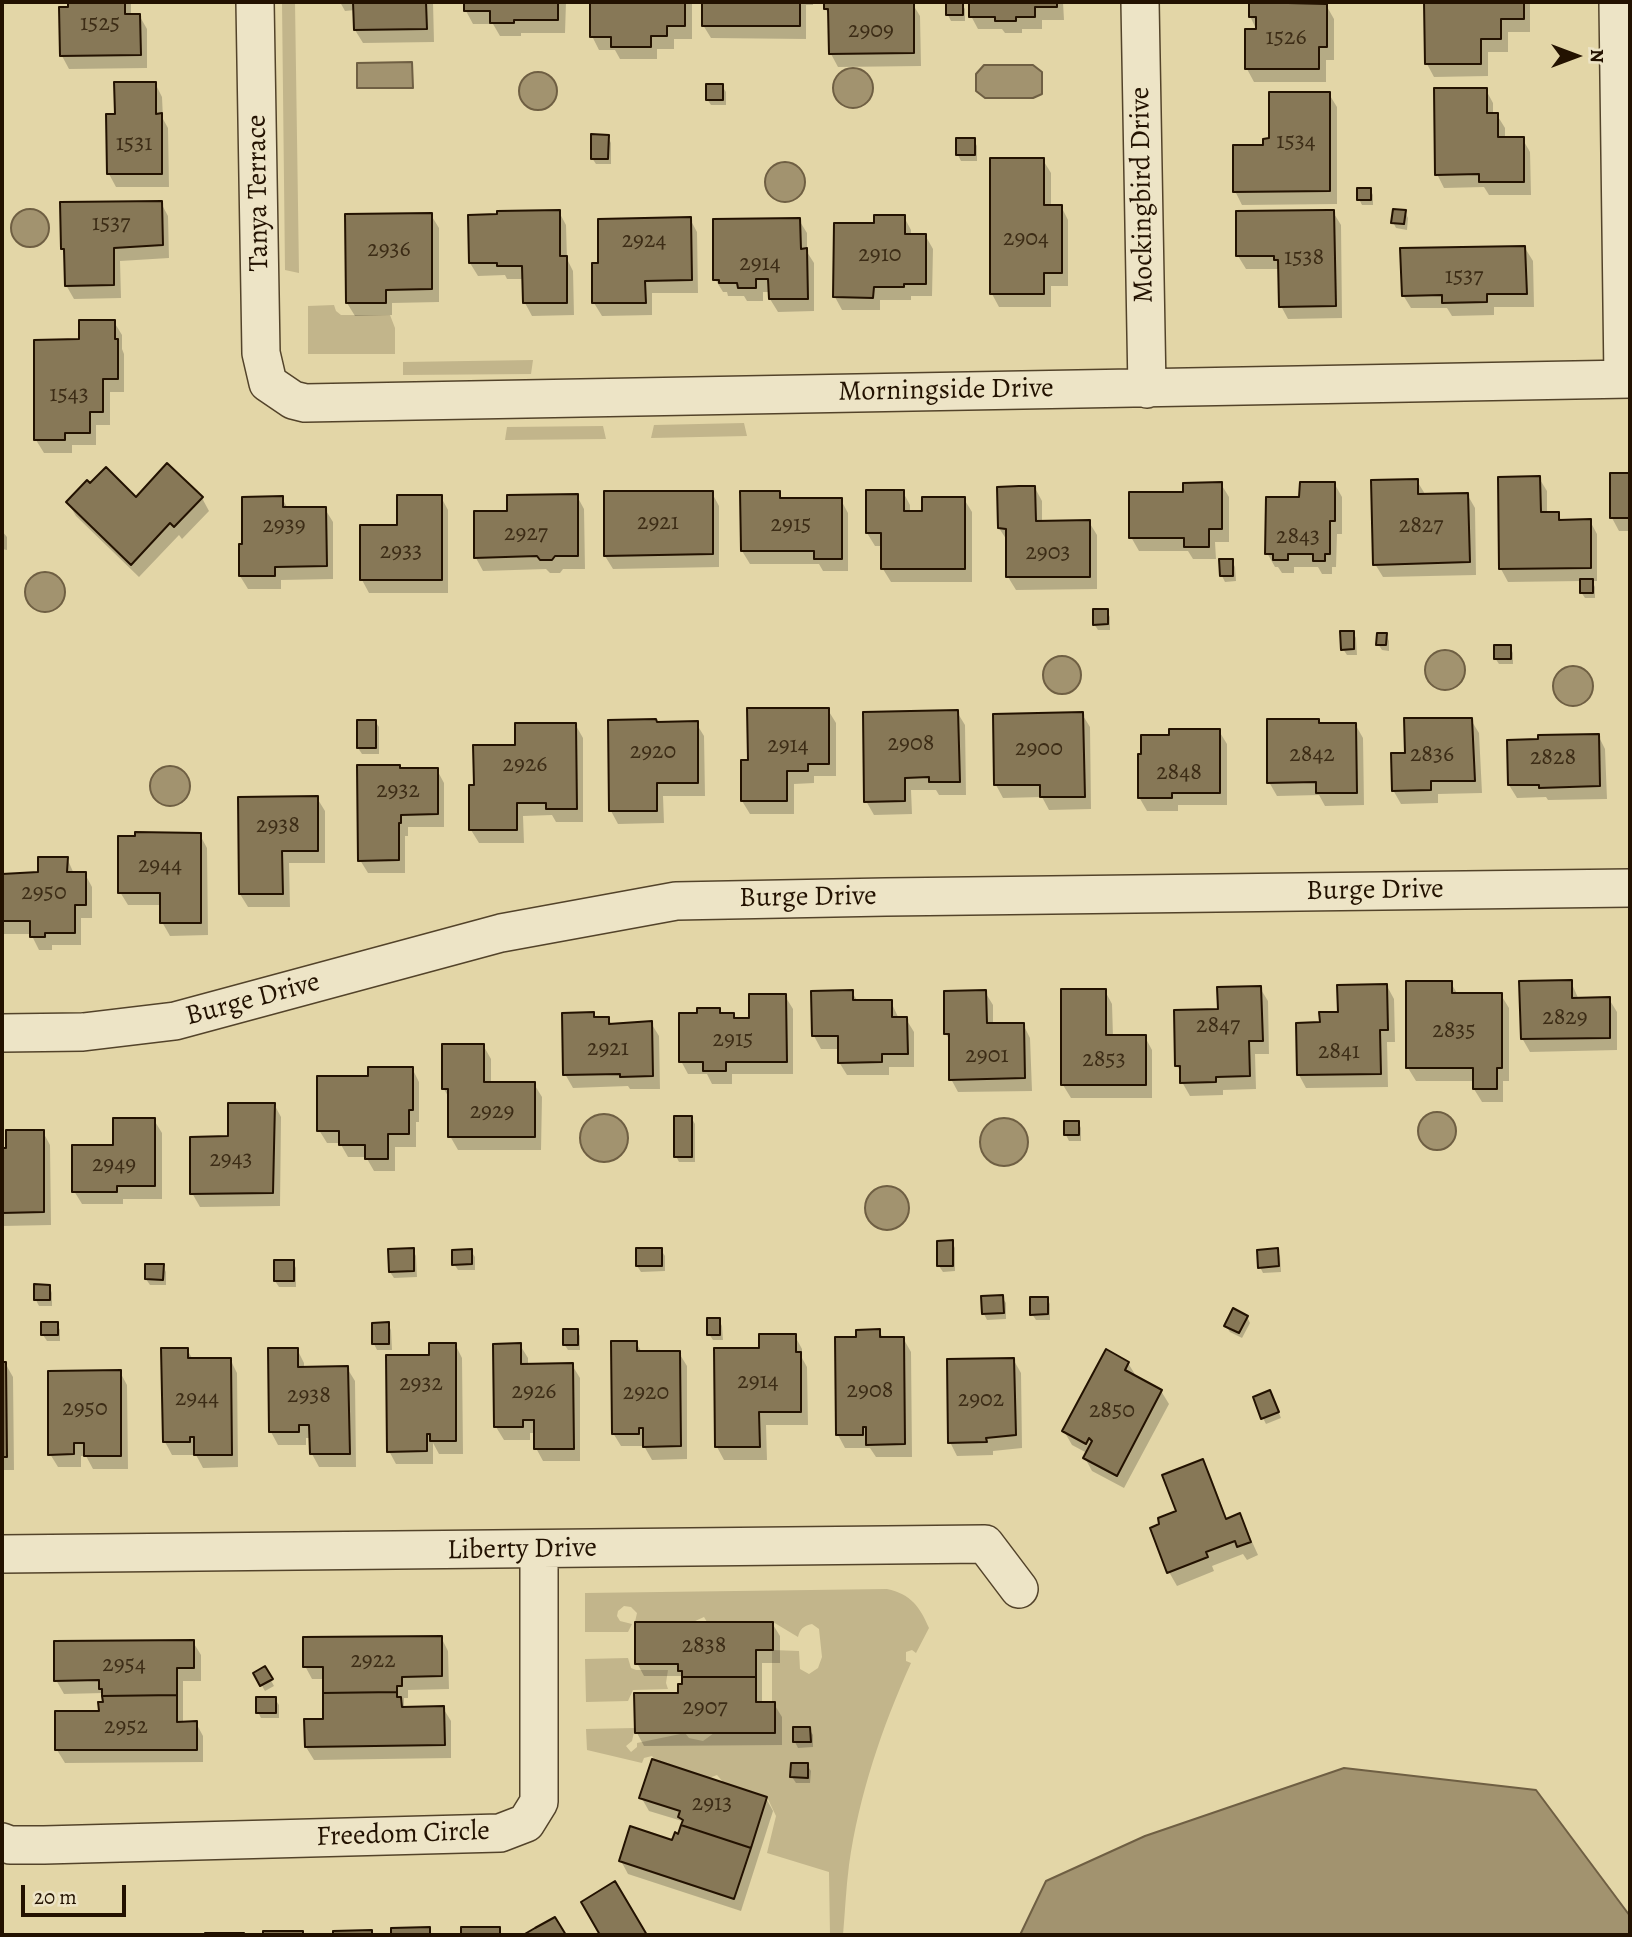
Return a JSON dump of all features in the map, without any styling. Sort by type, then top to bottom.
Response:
[{"type":"street","name":"Tanya Terrace","points":[[255,2],[261,353],[268,383]]},
{"type":"street","name":"Mockingbird Drive","points":[[1140,2],[1147,389]]},
{"type":"street","points":[[1618,2],[1627,379]]},
{"type":"street","name":"Morningside Drive","points":[[268,383],[293,400],[305,403],[841,391],[1147,389],[1627,379]]},
{"type":"street","name":"Burge Drive","points":[[2,1033],[83,1032],[175,1021],[501,933],[676,901],[1630,888]]},
{"type":"street","name":"Liberty Drive","points":[[2,1553],[985,1544],[1018,1590]]},
{"type":"street","name":"Freedom Circle","points":[[2,1842],[44,1844],[500,1833],[526,1823],[539,1801],[539,1550]]},
{"type":"shaded area","points":[[282,2],[295,2],[299,273],[285,270]]},
{"type":"shaded area","points":[[412,62],[413,88],[357,88],[357,63]]},
{"type":"shaded area","points":[[984,65],[1033,65],[1042,72],[1042,94],[1033,98],[985,98],[976,91],[976,74]]},
{"type":"shaded area","points":[[853,68],[867,74],[873,88],[867,102],[853,108],[839,102],[833,88],[839,74]]},
{"type":"shaded area","points":[[538,72],[551,78],[557,91],[551,104],[538,110],[525,104],[519,91],[525,78]]},
{"type":"shaded area","points":[[785,162],[799,168],[805,182],[799,196],[785,202],[771,196],[765,182],[771,168]]},
{"type":"shaded area","points":[[30,209],[43,215],[49,228],[43,241],[30,247],[17,241],[11,228],[17,215]]},
{"type":"shaded area","points":[[334,305],[341,315],[390,315],[395,328],[395,354],[308,354],[308,306]]},
{"type":"shaded area","points":[[533,360],[531,374],[403,375],[403,362]]},
{"type":"shaded area","points":[[744,423],[747,436],[651,438],[654,425]]},
{"type":"shaded area","points":[[603,426],[606,439],[505,440],[507,427]]},
{"type":"shaded area","points":[[45,572],[59,578],[65,592],[59,606],[45,612],[31,606],[25,592],[31,578]]},
{"type":"shaded area","points":[[1445,650],[1459,656],[1465,670],[1459,684],[1445,690],[1431,684],[1425,670],[1431,656]]},
{"type":"shaded area","points":[[1062,656],[1076,661],[1081,675],[1076,689],[1062,694],[1048,689],[1043,675],[1048,661]]},
{"type":"shaded area","points":[[1573,666],[1587,672],[1593,686],[1587,700],[1573,706],[1559,700],[1553,686],[1559,672]]},
{"type":"shaded area","points":[[170,766],[184,772],[190,786],[184,800],[170,806],[156,800],[150,786],[156,772]]},
{"type":"shaded area","points":[[1437,1112],[1450,1118],[1456,1131],[1450,1144],[1437,1150],[1424,1144],[1418,1131],[1424,1118]]},
{"type":"shaded area","points":[[604,1114],[621,1121],[628,1138],[621,1155],[604,1162],[587,1155],[580,1138],[587,1121]]},
{"type":"shaded area","points":[[1004,1118],[1021,1125],[1028,1142],[1021,1159],[1004,1166],[987,1159],[980,1142],[987,1125]]},
{"type":"shaded area","points":[[887,1186],[902,1193],[909,1208],[902,1223],[887,1230],[872,1223],[865,1208],[872,1193]]},
{"type":"shaded area","points":[[887,1589],[914,1602],[929,1628],[916,1653],[912,1650],[906,1652],[906,1661],[911,1663],[881,1737],[865,1787],[853,1839],[843,1935],[830,1935],[829,1872],[767,1853],[776,1816],[767,1797],[723,1782],[717,1775],[709,1778],[655,1760],[652,1756],[644,1758],[642,1763],[587,1750],[586,1729],[635,1728],[632,1741],[626,1746],[631,1752],[637,1747],[637,1743],[685,1733],[689,1738],[703,1741],[714,1733],[775,1733],[772,1650],[799,1651],[800,1669],[809,1674],[818,1668],[822,1657],[819,1629],[812,1624],[806,1626],[798,1637],[773,1622],[707,1622],[704,1617],[693,1622],[635,1622],[637,1613],[631,1607],[624,1606],[617,1616],[620,1621],[632,1624],[628,1632],[585,1632],[585,1593]]},
{"type":"shaded area","points":[[628,1658],[631,1668],[636,1670],[668,1670],[668,1689],[633,1690],[628,1701],[586,1702],[585,1659]]},
{"type":"shaded area","points":[[1344,1768],[1536,1790],[1630,1916],[1630,1935],[1020,1935],[1046,1881],[1145,1836]]},
{"type":"building","points":[[68,2],[125,2],[125,14],[140,14],[141,55],[60,56],[59,7],[68,7]]},
{"type":"building","points":[[353,2],[426,2],[427,29],[354,30]]},
{"type":"building","points":[[464,2],[558,2],[558,20],[490,23],[490,11],[464,11]]},
{"type":"building","points":[[590,2],[685,2],[685,26],[667,26],[667,36],[651,36],[651,47],[611,47],[611,37],[590,37]]},
{"type":"building","points":[[702,2],[800,2],[800,26],[702,26]]},
{"type":"building","points":[[824,2],[914,2],[914,53],[829,54],[828,9],[824,9]]},
{"type":"building","points":[[946,2],[963,2],[963,15],[946,15]]},
{"type":"building","points":[[969,2],[1057,2],[1057,7],[1035,7],[1035,17],[995,21],[995,17],[969,17]]},
{"type":"building","points":[[1249,2],[1327,4],[1327,47],[1319,47],[1319,69],[1245,69],[1245,29],[1256,29],[1256,17],[1249,17]]},
{"type":"building","points":[[1424,2],[1524,2],[1524,19],[1501,19],[1501,39],[1481,39],[1481,64],[1425,64]]},
{"type":"building","points":[[114,82],[156,82],[156,114],[162,113],[162,174],[107,174],[106,114],[115,114]]},
{"type":"building","points":[[706,84],[723,84],[723,100],[706,100]]},
{"type":"building","points":[[1434,88],[1487,88],[1487,113],[1498,113],[1498,137],[1524,137],[1524,182],[1479,182],[1479,174],[1435,175]]},
{"type":"building","points":[[1269,92],[1330,92],[1330,191],[1233,192],[1233,145],[1263,145],[1263,139],[1269,138]]},
{"type":"building","points":[[591,134],[609,135],[608,159],[591,159]]},
{"type":"building","points":[[956,138],[975,138],[975,155],[956,155]]},
{"type":"building","points":[[990,158],[1044,158],[1044,205],[1062,205],[1062,273],[1044,273],[1044,294],[990,294]]},
{"type":"building","points":[[1357,188],[1371,188],[1371,200],[1357,200]]},
{"type":"building","points":[[162,201],[163,245],[114,248],[114,285],[65,286],[60,202]]},
{"type":"building","points":[[1393,209],[1406,210],[1404,224],[1391,223]]},
{"type":"building","points":[[560,210],[560,256],[567,256],[567,303],[523,303],[522,266],[469,263],[468,215],[497,214],[497,211]]},
{"type":"building","points":[[1334,210],[1336,306],[1279,307],[1278,260],[1274,260],[1274,256],[1236,256],[1236,211]]},
{"type":"building","points":[[432,213],[432,289],[386,290],[386,303],[346,303],[345,214]]},
{"type":"building","points":[[874,215],[905,215],[905,234],[926,234],[926,284],[874,287],[873,298],[833,297],[834,223],[874,223]]},
{"type":"building","points":[[691,217],[692,280],[645,281],[646,303],[592,303],[592,263],[598,263],[598,219]]},
{"type":"building","points":[[800,218],[801,249],[807,248],[808,299],[769,299],[768,279],[756,279],[756,288],[738,288],[737,283],[719,283],[719,280],[713,280],[713,219]]},
{"type":"building","points":[[1525,246],[1527,294],[1487,294],[1487,302],[1442,303],[1442,295],[1402,296],[1400,248]]},
{"type":"building","points":[[79,320],[115,320],[118,379],[103,379],[103,412],[90,412],[90,433],[65,433],[65,440],[34,440],[34,340],[79,339]]},
{"type":"building","points":[[167,463],[203,497],[174,527],[170,523],[131,565],[66,502],[87,480],[90,483],[106,467],[136,497]]},
{"type":"building","points":[[1610,473],[1630,473],[1630,518],[1610,518]]},
{"type":"building","points":[[1540,476],[1541,512],[1559,512],[1559,520],[1591,519],[1591,568],[1499,569],[1498,477]]},
{"type":"building","points":[[1418,479],[1418,494],[1468,493],[1470,562],[1373,565],[1371,480]]},
{"type":"building","points":[[1222,482],[1222,529],[1209,529],[1209,547],[1184,547],[1184,538],[1129,538],[1129,492],[1183,492],[1183,483]]},
{"type":"building","points":[[1300,482],[1335,482],[1335,521],[1330,521],[1330,554],[1325,554],[1325,561],[1313,561],[1313,554],[1288,554],[1288,560],[1273,560],[1273,554],[1265,554],[1266,497],[1299,497]]},
{"type":"building","points":[[1035,486],[1036,521],[1090,520],[1090,577],[1006,577],[1006,529],[998,528],[997,487]]},
{"type":"building","points":[[866,490],[904,490],[904,511],[922,511],[922,497],[965,497],[965,569],[881,569],[881,533],[866,533]]},
{"type":"building","points":[[604,491],[713,491],[713,554],[604,556]]},
{"type":"building","points":[[740,491],[780,491],[780,498],[842,498],[842,559],[814,559],[814,551],[741,551]]},
{"type":"building","points":[[578,494],[578,556],[555,556],[552,560],[540,560],[537,556],[474,558],[474,511],[507,511],[507,495]]},
{"type":"building","points":[[397,495],[442,495],[442,580],[360,580],[360,525],[397,525]]},
{"type":"building","points":[[283,496],[283,507],[326,507],[327,566],[275,567],[275,576],[239,576],[242,497]]},
{"type":"building","points":[[1219,559],[1233,559],[1233,576],[1220,576]]},
{"type":"building","points":[[1580,579],[1593,579],[1593,593],[1580,593]]},
{"type":"building","points":[[1093,609],[1108,609],[1108,624],[1093,625]]},
{"type":"building","points":[[1340,631],[1354,631],[1354,649],[1341,650]]},
{"type":"building","points":[[1377,633],[1387,633],[1386,645],[1376,645]]},
{"type":"building","points":[[1494,645],[1511,645],[1511,659],[1494,659]]},
{"type":"building","points":[[747,708],[829,708],[829,764],[808,764],[808,771],[787,771],[787,801],[741,801],[741,760],[748,760]]},
{"type":"building","points":[[958,710],[960,782],[929,782],[929,777],[905,778],[905,801],[864,802],[863,712]]},
{"type":"building","points":[[1083,712],[1085,797],[1040,797],[1040,785],[994,785],[993,714]]},
{"type":"building","points":[[1404,718],[1472,718],[1475,781],[1431,781],[1431,790],[1392,791],[1391,753],[1405,753]]},
{"type":"building","points":[[656,719],[657,722],[698,721],[698,783],[657,783],[657,811],[609,811],[608,720]]},
{"type":"building","points":[[1267,719],[1319,719],[1319,723],[1356,723],[1357,793],[1316,793],[1316,782],[1267,783]]},
{"type":"building","points":[[357,720],[376,720],[376,748],[357,748]]},
{"type":"building","points":[[515,723],[576,723],[577,809],[546,809],[546,803],[517,803],[517,830],[469,830],[469,785],[474,785],[473,745],[515,745]]},
{"type":"building","points":[[1169,729],[1220,729],[1220,793],[1172,793],[1172,798],[1138,798],[1141,735],[1169,735]]},
{"type":"building","points":[[1599,734],[1600,786],[1539,788],[1539,785],[1508,785],[1507,740],[1538,739],[1538,735]]},
{"type":"building","points":[[357,765],[438,768],[438,814],[401,815],[399,860],[358,861]]},
{"type":"building","points":[[318,796],[318,851],[282,851],[283,894],[239,894],[238,797]]},
{"type":"building","points":[[135,832],[201,833],[201,923],[160,923],[160,893],[118,893],[118,836],[135,836]]},
{"type":"building","points":[[38,857],[68,857],[67,872],[86,872],[86,905],[75,905],[75,933],[45,933],[45,937],[30,937],[30,921],[2,921],[2,874],[38,872]]},
{"type":"building","points":[[1630,976],[1630,1048],[1629,1048]]},
{"type":"building","points":[[1572,980],[1572,998],[1610,997],[1610,1038],[1521,1039],[1519,981]]},
{"type":"building","points":[[1406,981],[1452,981],[1452,993],[1502,993],[1502,1068],[1497,1068],[1497,1089],[1473,1089],[1473,1068],[1406,1068]]},
{"type":"building","points":[[1387,984],[1388,1030],[1380,1030],[1381,1074],[1297,1075],[1296,1023],[1320,1022],[1319,1012],[1338,1012],[1337,985]]},
{"type":"building","points":[[1261,986],[1263,1041],[1249,1041],[1250,1076],[1216,1077],[1216,1082],[1180,1083],[1180,1066],[1175,1066],[1174,1010],[1218,1009],[1217,987]]},
{"type":"building","points":[[1061,989],[1106,989],[1106,1035],[1146,1035],[1146,1085],[1061,1085]]},
{"type":"building","points":[[853,990],[853,1000],[892,1000],[892,1017],[907,1017],[908,1054],[882,1054],[882,1062],[838,1063],[838,1036],[812,1036],[811,991]]},
{"type":"building","points":[[986,990],[987,1023],[1024,1023],[1025,1078],[949,1080],[949,1034],[944,1034],[944,991]]},
{"type":"building","points":[[749,994],[786,994],[787,1062],[726,1062],[726,1071],[703,1071],[703,1062],[679,1062],[679,1013],[697,1013],[697,1008],[720,1008],[720,1013],[734,1013],[734,1018],[749,1018]]},
{"type":"building","points":[[594,1012],[594,1017],[609,1017],[609,1024],[652,1021],[653,1076],[563,1075],[562,1013]]},
{"type":"building","points":[[442,1044],[484,1044],[484,1082],[535,1082],[535,1137],[448,1137],[448,1089],[442,1089]]},
{"type":"building","points":[[368,1067],[413,1067],[413,1110],[409,1110],[409,1134],[388,1134],[388,1159],[365,1159],[365,1145],[339,1145],[339,1131],[317,1131],[317,1076],[368,1076]]},
{"type":"building","points":[[228,1103],[275,1103],[273,1193],[190,1194],[190,1137],[228,1136]]},
{"type":"building","points":[[674,1116],[692,1116],[692,1157],[674,1157]]},
{"type":"building","points":[[113,1118],[155,1118],[155,1186],[117,1186],[117,1192],[72,1192],[72,1145],[113,1145]]},
{"type":"building","points":[[1064,1121],[1079,1121],[1079,1135],[1064,1135]]},
{"type":"building","points":[[6,1130],[44,1130],[44,1212],[2,1213],[2,1148],[6,1148]]},
{"type":"building","points":[[953,1240],[953,1266],[937,1266],[937,1241]]},
{"type":"building","points":[[414,1248],[414,1271],[389,1272],[388,1249]]},
{"type":"building","points":[[636,1248],[662,1248],[662,1266],[636,1266]]},
{"type":"building","points":[[1278,1248],[1279,1266],[1258,1268],[1257,1250]]},
{"type":"building","points":[[472,1249],[472,1264],[452,1265],[452,1250]]},
{"type":"building","points":[[274,1260],[294,1260],[294,1281],[274,1281]]},
{"type":"building","points":[[145,1264],[164,1264],[163,1280],[145,1279]]},
{"type":"building","points":[[34,1284],[50,1285],[50,1300],[34,1300]]},
{"type":"building","points":[[1003,1295],[1004,1313],[982,1314],[981,1296]]},
{"type":"building","points":[[1030,1297],[1048,1297],[1048,1314],[1030,1315]]},
{"type":"building","points":[[1233,1308],[1248,1316],[1239,1333],[1224,1326]]},
{"type":"building","points":[[707,1318],[720,1318],[720,1335],[707,1335]]},
{"type":"building","points":[[41,1322],[58,1322],[58,1335],[41,1335]]},
{"type":"building","points":[[389,1322],[389,1344],[372,1344],[372,1323]]},
{"type":"building","points":[[563,1329],[578,1329],[578,1345],[563,1345]]},
{"type":"building","points":[[880,1329],[880,1337],[904,1337],[905,1444],[866,1445],[866,1427],[863,1427],[863,1435],[836,1435],[835,1337],[856,1337],[856,1330]]},
{"type":"building","points":[[759,1334],[796,1334],[796,1352],[801,1352],[801,1412],[759,1412],[760,1447],[715,1447],[714,1348],[759,1348]]},
{"type":"building","points":[[611,1341],[637,1341],[637,1351],[680,1351],[681,1446],[643,1447],[643,1428],[639,1428],[639,1434],[612,1434]]},
{"type":"building","points":[[429,1343],[456,1343],[456,1441],[430,1441],[430,1434],[427,1434],[427,1451],[387,1452],[386,1355],[429,1355]]},
{"type":"building","points":[[521,1343],[521,1364],[573,1363],[574,1449],[534,1449],[534,1420],[523,1420],[523,1427],[494,1427],[493,1344]]},
{"type":"building","points":[[161,1348],[188,1348],[188,1358],[231,1358],[232,1455],[194,1455],[194,1437],[190,1437],[190,1442],[163,1442]]},
{"type":"building","points":[[268,1348],[298,1348],[298,1367],[348,1366],[350,1454],[310,1454],[309,1425],[299,1425],[299,1432],[269,1432]]},
{"type":"building","points":[[1106,1349],[1129,1362],[1125,1370],[1162,1390],[1117,1476],[1083,1458],[1092,1441],[1089,1438],[1086,1444],[1062,1431]]},
{"type":"building","points":[[1014,1358],[1016,1435],[986,1438],[987,1442],[948,1443],[947,1359]]},
{"type":"building","points":[[2,1362],[6,1362],[7,1457],[2,1457]]},
{"type":"building","points":[[121,1370],[121,1456],[84,1456],[84,1443],[74,1443],[74,1454],[48,1455],[48,1371]]},
{"type":"building","points":[[1270,1390],[1279,1412],[1261,1419],[1253,1397]]},
{"type":"building","points":[[1203,1459],[1226,1519],[1240,1513],[1251,1542],[1237,1547],[1235,1541],[1206,1552],[1208,1557],[1167,1573],[1150,1528],[1159,1524],[1158,1518],[1176,1511],[1162,1475]]},
{"type":"building","points":[[635,1622],[773,1622],[773,1650],[756,1650],[756,1677],[682,1677],[678,1664],[635,1664]]},
{"type":"building","points":[[442,1636],[442,1676],[402,1677],[402,1686],[397,1686],[397,1692],[323,1693],[323,1667],[303,1667],[303,1637]]},
{"type":"building","points":[[194,1640],[194,1668],[177,1668],[177,1695],[102,1696],[99,1680],[54,1681],[54,1641]]},
{"type":"building","points":[[265,1666],[273,1679],[260,1686],[253,1673]]},
{"type":"building","points":[[682,1677],[756,1677],[756,1702],[775,1702],[775,1733],[635,1733],[634,1693],[678,1693],[678,1684],[682,1684]]},
{"type":"building","points":[[397,1692],[397,1697],[401,1697],[402,1707],[444,1706],[445,1745],[305,1747],[304,1719],[323,1719],[323,1693]]},
{"type":"building","points":[[177,1695],[177,1722],[197,1721],[197,1750],[55,1750],[55,1711],[99,1711],[98,1702],[103,1702],[102,1696]]},
{"type":"building","points":[[256,1697],[276,1697],[276,1713],[256,1713]]},
{"type":"building","points":[[793,1727],[810,1727],[811,1742],[793,1742]]},
{"type":"building","points":[[652,1759],[767,1797],[751,1848],[681,1825],[683,1820],[678,1817],[680,1811],[639,1798]]},
{"type":"building","points":[[791,1763],[808,1763],[808,1778],[790,1777]]},
{"type":"building","points":[[681,1825],[751,1848],[734,1899],[619,1861],[630,1826],[672,1840]]},
{"type":"building","points":[[615,1881],[647,1935],[600,1935],[581,1902]]},
{"type":"building","points":[[555,1917],[566,1935],[523,1935],[535,1928]]},
{"type":"building","points":[[430,1927],[430,1935],[391,1935],[391,1928]]},
{"type":"building","points":[[461,1927],[500,1927],[500,1935],[461,1935]]},
{"type":"building","points":[[372,1930],[372,1935],[333,1935],[333,1931]]},
{"type":"building","points":[[263,1931],[303,1931],[303,1935],[263,1935]]},
{"type":"building","points":[[244,1933],[244,1935],[205,1935]]}]
